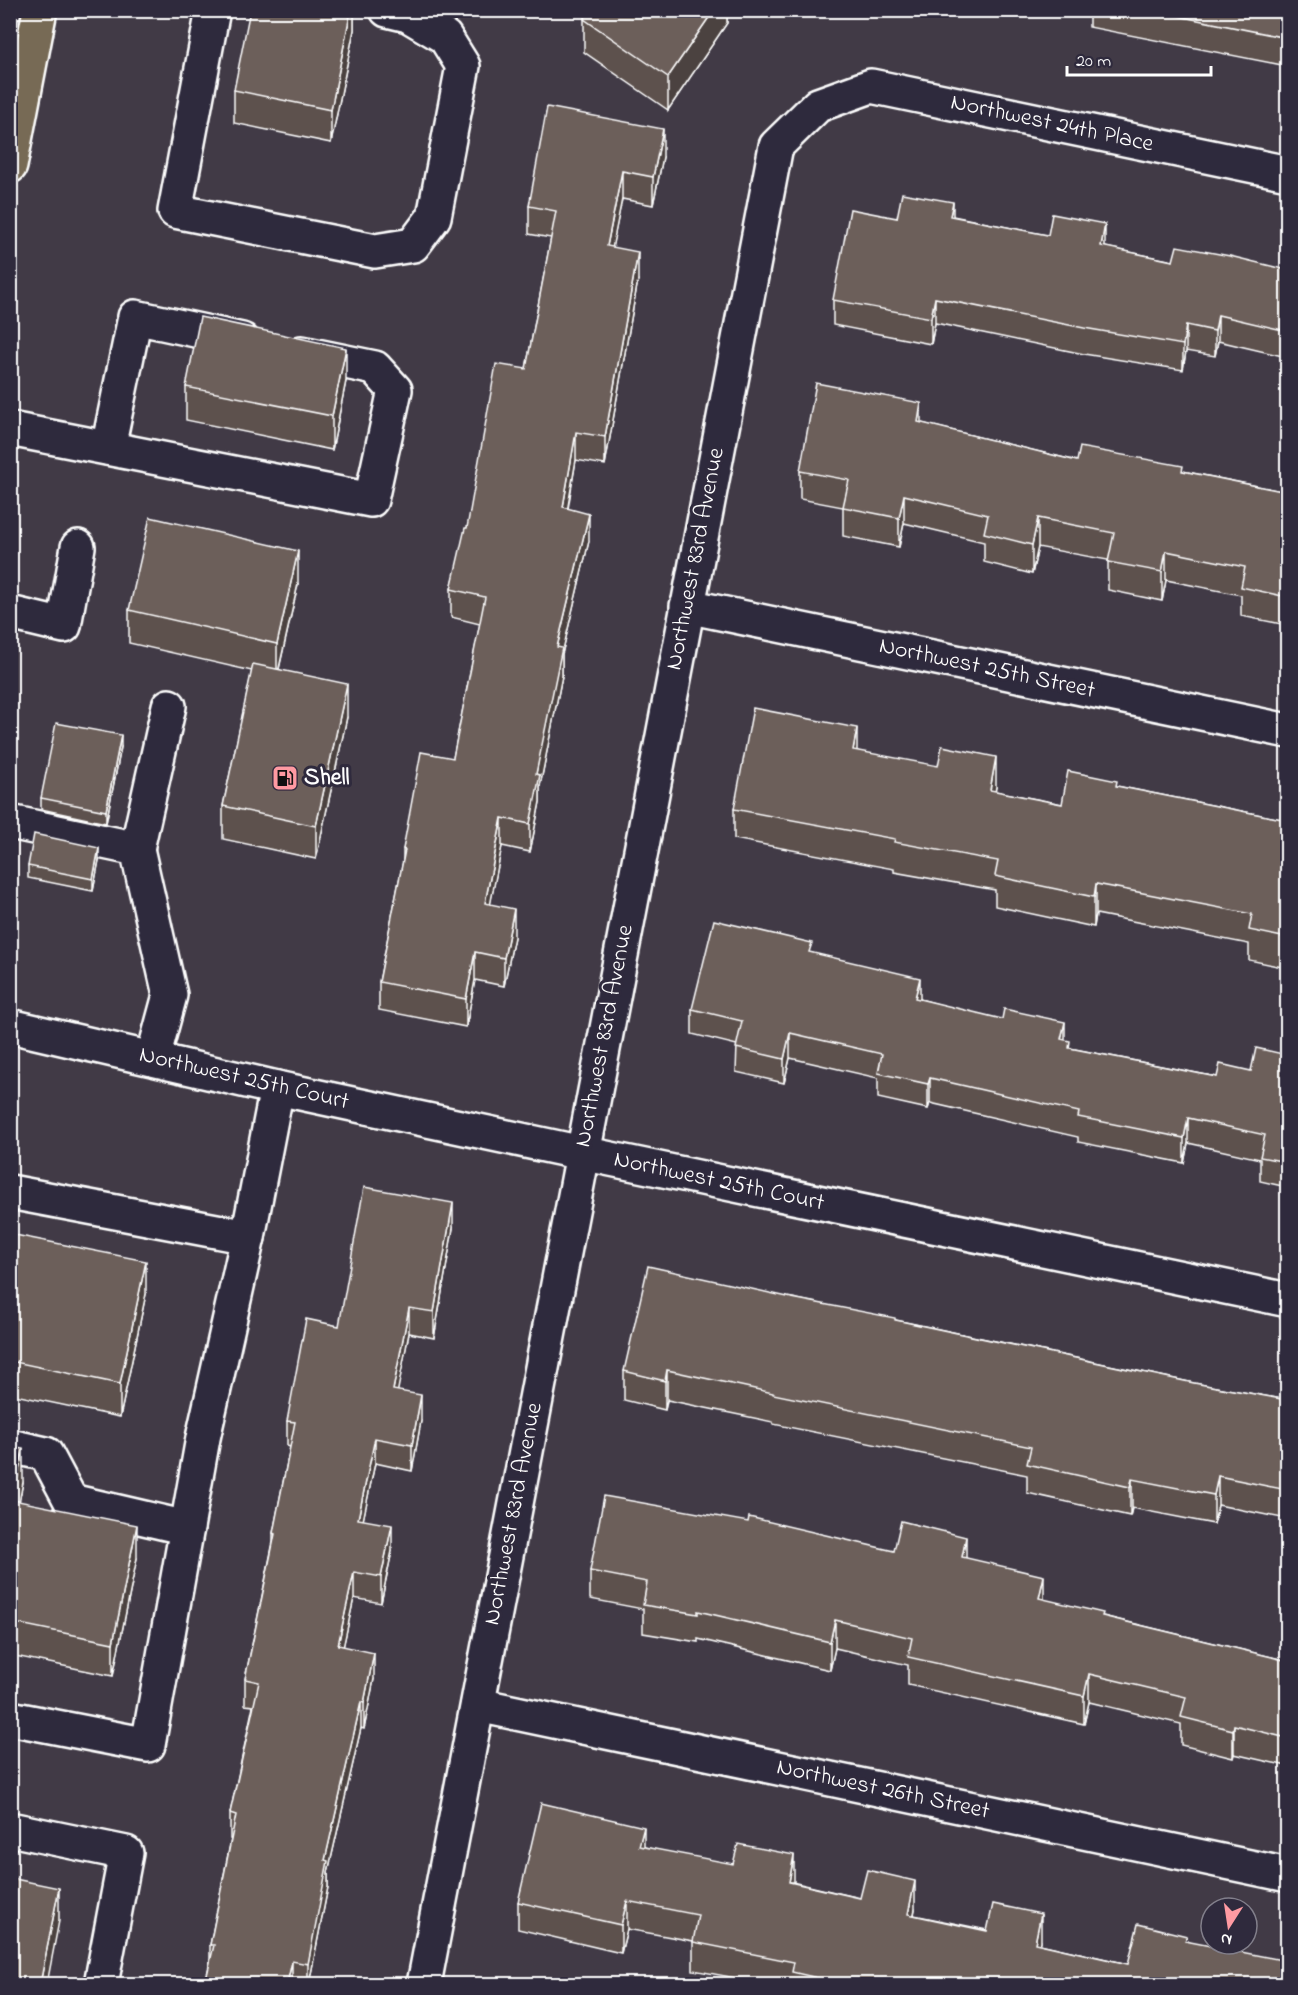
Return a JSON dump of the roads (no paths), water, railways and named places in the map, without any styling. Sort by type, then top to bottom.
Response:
[{"type":"main road","points":[[10,166],[39,10]]},
{"type":"street","points":[[213,10],[175,211],[375,251],[412,245],[434,217],[463,66],[445,37],[408,15],[387,10]]},
{"type":"street","name":"Northwest 24th Place","points":[[818,105],[871,86],[1287,173]]},
{"type":"street","name":"Northwest 83rd Avenue","points":[[424,1984],[776,146],[818,105]]},
{"type":"street","points":[[10,429],[371,500],[395,390],[375,368],[135,317],[108,448]]},
{"type":"street","points":[[10,613],[64,626],[78,547]]},
{"type":"street","name":"Northwest 25th Street","points":[[687,606],[1287,731]]},
{"type":"street","points":[[153,1058],[170,995],[137,849],[169,706]]},
{"type":"street","points":[[10,822],[137,849]]},
{"type":"street","name":"Northwest 25th Court","points":[[10,1026],[277,1088],[582,1154],[1287,1300]]},
{"type":"street","points":[[10,1718],[148,1745],[203,1438],[248,1237],[277,1088]]},
{"type":"street","points":[[10,1192],[248,1237]]},
{"type":"street","points":[[10,1446],[46,1454],[71,1501],[187,1528]]},
{"type":"street","name":"Northwest 26th Street","points":[[478,1705],[1287,1875]]},
{"type":"street","points":[[10,1829],[126,1852],[101,1984]]},
{"type":"place","name":"Shell","points":[[285,778]]}]
